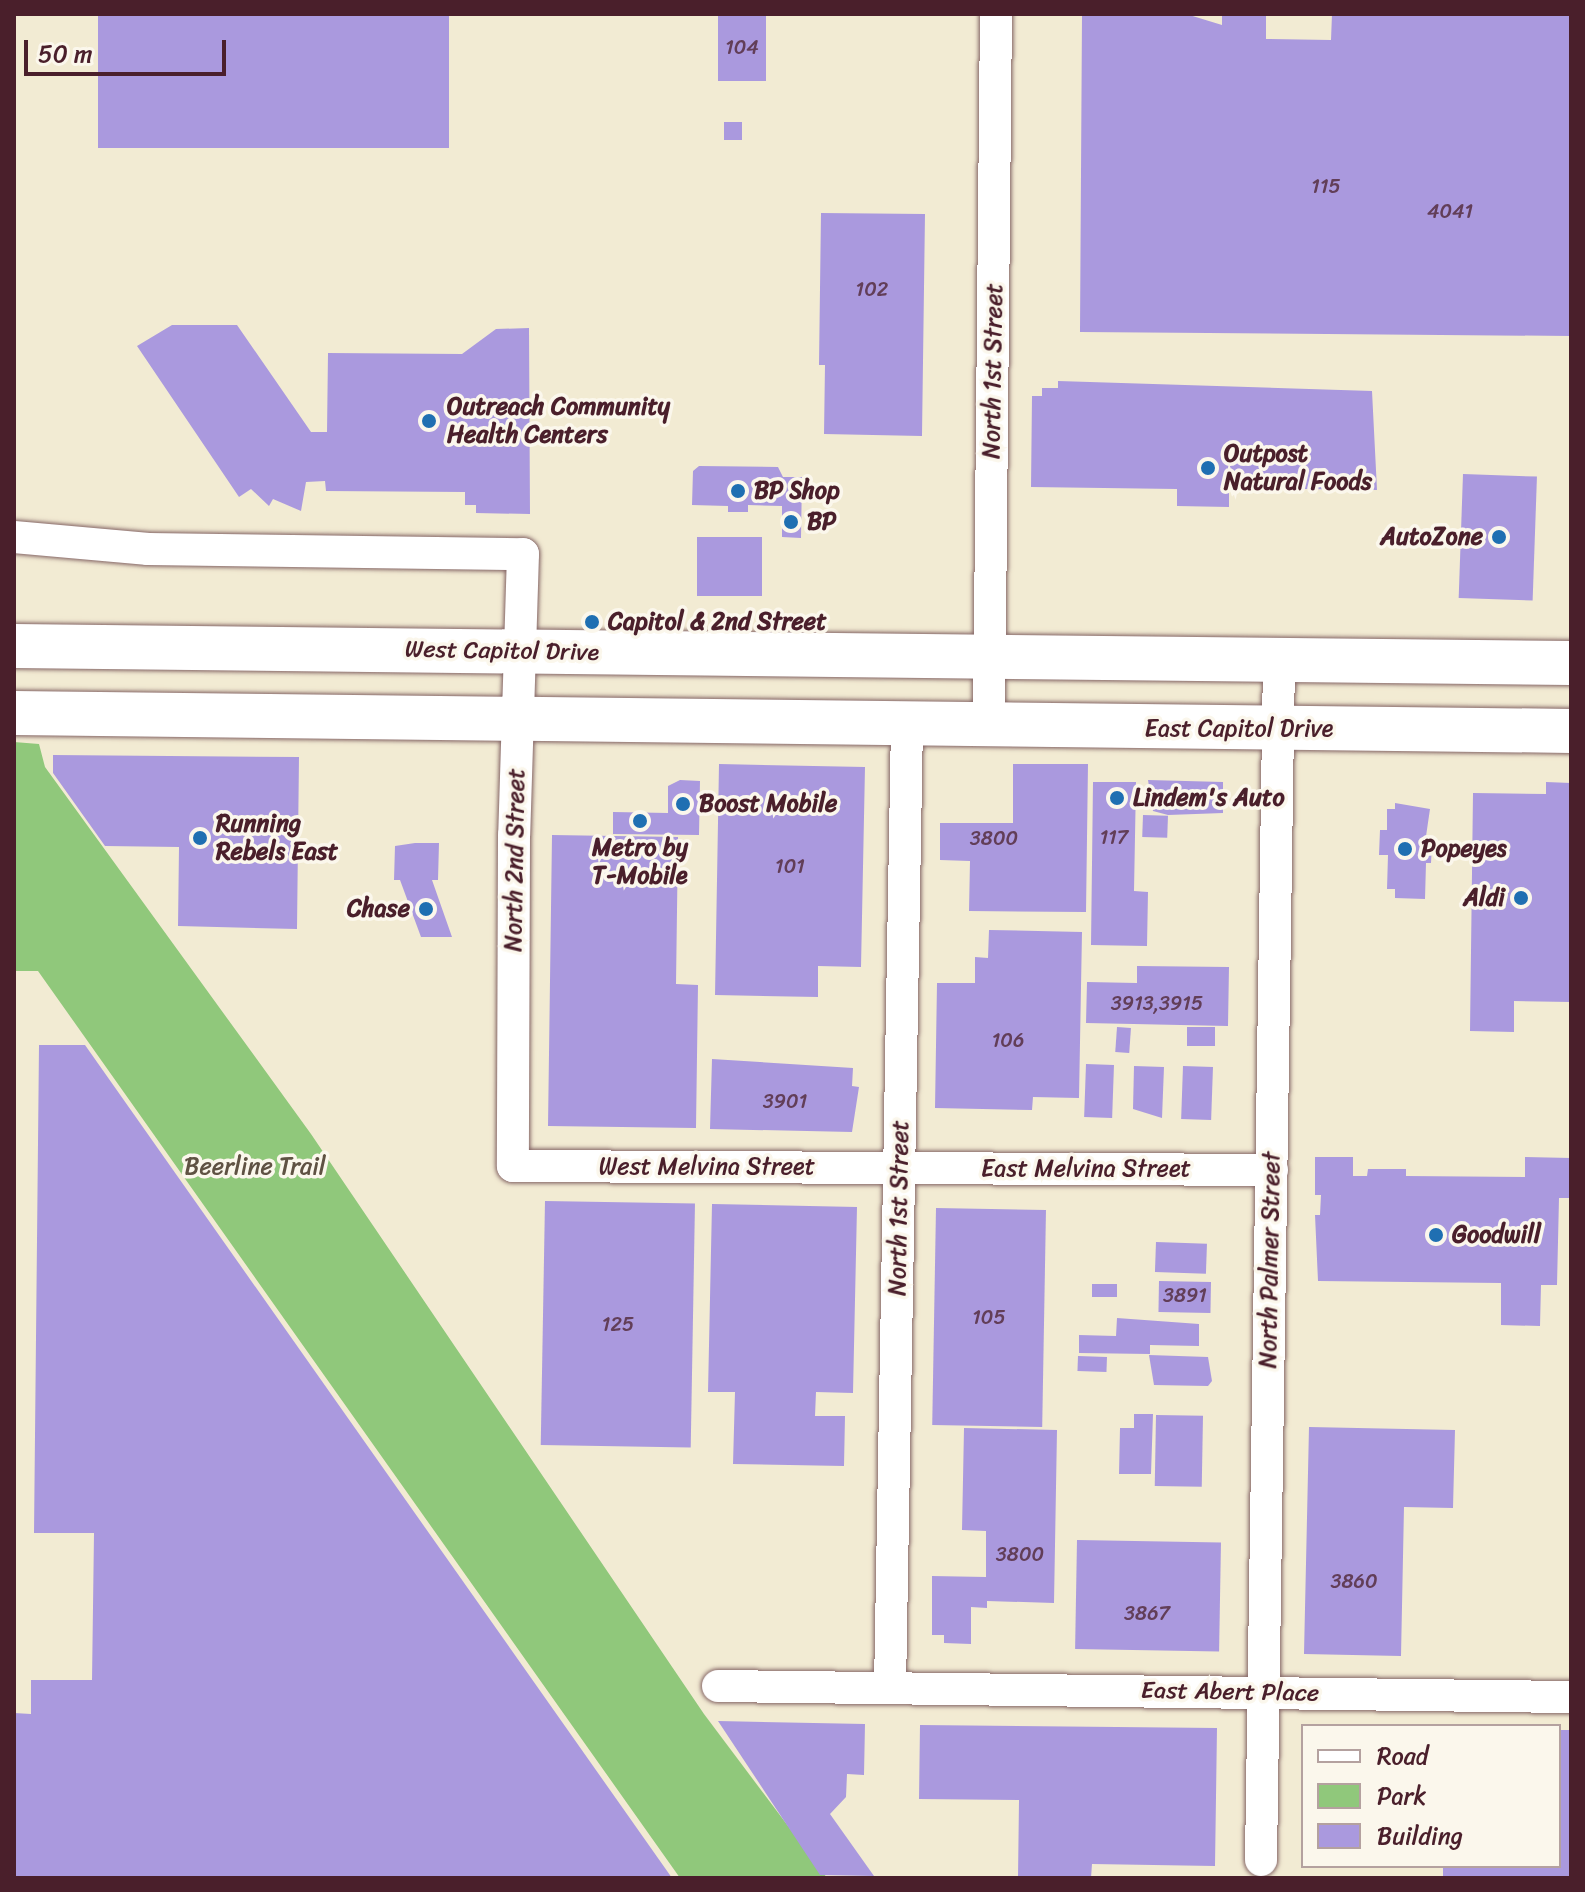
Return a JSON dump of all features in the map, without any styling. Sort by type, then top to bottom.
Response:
[{"type":"main road","name":"West Capitol Drive","points":[[14,646],[989,656]]},
{"type":"main road","points":[[989,656],[1571,663]]},
{"type":"main road","points":[[14,713],[907,727]]},
{"type":"main road","name":"East Capitol Drive","points":[[907,727],[1571,731]]},
{"type":"street","name":"North 1st Street","points":[[989,727],[996,14]]},
{"type":"street","name":"North 2nd Street","points":[[14,537],[148,549],[523,554],[522,651],[517,720],[513,1166]]},
{"type":"street","name":"North Palmer Street","points":[[1261,1860],[1279,659]]},
{"type":"street","name":"North 1st Street","points":[[890,1688],[907,727]]},
{"type":"street","name":"West Melvina Street","points":[[513,1166],[900,1167]]},
{"type":"street","name":"East Melvina Street","points":[[900,1167],[1272,1170]]},
{"type":"street","name":"East Abert Place","points":[[718,1686],[1571,1697]]},
{"type":"green space","name":"Beerline Trail","points":[[14,742],[39,744],[45,767],[311,1134],[704,1714],[827,1878],[680,1878],[38,971],[14,971]]},
{"type":"building","points":[[98,14],[449,14],[449,148],[98,148]]},
{"type":"building","points":[[718,14],[766,14],[766,81],[718,81]]},
{"type":"building","points":[[1082,14],[1186,14],[1222,25],[1222,14],[1266,14],[1266,39],[1331,40],[1332,14],[1571,14],[1571,336],[1080,332]]},
{"type":"building","points":[[724,122],[742,122],[742,140],[724,140]]},
{"type":"building","points":[[821,213],[925,214],[922,436],[824,434],[825,365],[819,365]]},
{"type":"building","name":"Outreach Community Health Centers","points":[[172,325],[237,325],[311,432],[327,432],[328,353],[462,354],[496,329],[529,328],[530,514],[476,513],[476,505],[465,505],[465,492],[326,491],[325,481],[306,482],[301,511],[273,499],[269,506],[251,489],[239,497],[137,346]]},
{"type":"building","points":[[1058,381],[1372,391],[1377,490],[1229,488],[1229,507],[1177,506],[1177,489],[1031,487],[1032,396],[1042,396],[1042,388],[1058,388]]},
{"type":"building","name":"BP Shop","points":[[699,466],[778,467],[783,477],[802,477],[801,538],[782,537],[782,506],[748,505],[748,512],[728,512],[728,506],[692,505],[693,471]]},
{"type":"building","name":"AutoZone","points":[[1463,474],[1537,477],[1533,601],[1459,598]]},
{"type":"building","name":"BP","points":[[697,537],[762,537],[762,596],[697,596]]},
{"type":"building","name":"Running Rebels East","points":[[53,755],[299,757],[297,929],[178,926],[179,847],[105,846],[53,773]]},
{"type":"building","points":[[719,764],[865,767],[861,967],[818,966],[818,997],[715,995]]},
{"type":"building","points":[[1013,764],[1088,764],[1086,912],[969,911],[970,861],[940,860],[940,823],[1013,823]]},
{"type":"building","points":[[680,780],[700,781],[699,835],[613,834],[613,812],[668,813],[668,786]]},
{"type":"building","points":[[1148,780],[1223,782],[1223,813],[1168,815],[1153,811]]},
{"type":"building","points":[[1093,782],[1136,782],[1134,891],[1148,892],[1147,946],[1091,945]]},
{"type":"building","name":"Aldi","points":[[1546,782],[1571,783],[1571,1002],[1514,1001],[1514,1032],[1470,1031],[1473,793],[1546,794]]},
{"type":"building","name":"Popeyes","points":[[1395,803],[1430,809],[1425,843],[1432,844],[1431,863],[1426,863],[1425,899],[1395,898],[1395,889],[1387,889],[1388,855],[1379,855],[1380,830],[1387,830],[1387,809],[1395,809]]},
{"type":"building","points":[[1143,815],[1168,816],[1167,838],[1142,837]]},
{"type":"building","points":[[552,835],[678,837],[676,984],[698,985],[696,1128],[548,1126]]},
{"type":"building","name":"Chase","points":[[439,843],[438,880],[432,880],[452,937],[421,937],[400,880],[394,880],[395,846]]},
{"type":"building","points":[[989,930],[1082,932],[1079,1098],[1033,1097],[1032,1110],[935,1108],[937,983],[975,983],[975,957],[988,958]]},
{"type":"building","points":[[1137,966],[1229,967],[1228,1026],[1086,1023],[1087,982],[1137,983]]},
{"type":"building","points":[[1117,1027],[1131,1028],[1129,1053],[1115,1052]]},
{"type":"building","points":[[1187,1027],[1215,1027],[1215,1046],[1187,1046]]},
{"type":"building","points":[[39,1045],[85,1045],[672,1878],[14,1878],[14,1713],[31,1714],[31,1680],[92,1680],[94,1533],[34,1533]]},
{"type":"building","points":[[712,1059],[853,1068],[852,1086],[859,1087],[852,1132],[710,1129]]},
{"type":"building","points":[[1086,1064],[1114,1065],[1112,1118],[1084,1117]]},
{"type":"building","points":[[1134,1066],[1164,1067],[1162,1118],[1133,1109]]},
{"type":"building","points":[[1183,1066],[1213,1067],[1211,1120],[1181,1119]]},
{"type":"building","name":"Goodwill","points":[[1315,1157],[1353,1157],[1353,1176],[1367,1176],[1368,1169],[1406,1169],[1406,1176],[1525,1177],[1525,1157],[1571,1158],[1571,1198],[1559,1198],[1557,1285],[1541,1285],[1540,1326],[1501,1325],[1501,1283],[1318,1281],[1315,1215],[1320,1215],[1321,1195],[1315,1195]]},
{"type":"building","points":[[545,1201],[695,1204],[691,1448],[541,1445]]},
{"type":"building","points":[[712,1204],[857,1207],[853,1393],[816,1392],[815,1416],[845,1416],[844,1466],[733,1464],[735,1392],[708,1392]]},
{"type":"building","points":[[936,1208],[1046,1210],[1042,1427],[932,1425]]},
{"type":"building","points":[[1156,1242],[1207,1244],[1206,1274],[1155,1272]]},
{"type":"building","points":[[1159,1281],[1211,1282],[1210,1313],[1158,1312]]},
{"type":"building","points":[[1092,1284],[1117,1284],[1117,1297],[1092,1297]]},
{"type":"building","points":[[1117,1318],[1199,1324],[1199,1346],[1150,1345],[1150,1354],[1079,1353],[1079,1335],[1116,1336]]},
{"type":"building","points":[[1149,1355],[1208,1357],[1212,1381],[1208,1386],[1154,1385]]},
{"type":"building","points":[[1078,1356],[1107,1357],[1106,1372],[1077,1371]]},
{"type":"building","points":[[1134,1414],[1153,1414],[1151,1474],[1119,1474],[1120,1428],[1134,1428]]},
{"type":"building","points":[[1156,1415],[1203,1416],[1202,1487],[1155,1486]]},
{"type":"building","points":[[1309,1427],[1455,1430],[1453,1508],[1404,1507],[1401,1656],[1304,1654]]},
{"type":"building","points":[[964,1428],[1057,1430],[1054,1603],[987,1601],[987,1608],[971,1607],[971,1644],[944,1643],[944,1635],[932,1635],[932,1576],[986,1577],[986,1531],[962,1530]]},
{"type":"building","points":[[1077,1540],[1221,1543],[1219,1651],[1075,1649]]},
{"type":"building","points":[[718,1721],[865,1724],[864,1775],[847,1774],[846,1797],[830,1814],[874,1876],[820,1875]]},
{"type":"building","points":[[920,1725],[1217,1728],[1215,1866],[1092,1864],[1091,1878],[1018,1877],[1019,1800],[919,1799]]},
{"type":"building","points":[[1561,1730],[1571,1730],[1571,1878],[1443,1878],[1443,1868],[1561,1868]]},
{"type":"place","name":"Outreach Community Health Centers","points":[[429,421]]},
{"type":"place","name":"Outpost Natural Foods","points":[[1208,468]]},
{"type":"place","name":"BP Shop","points":[[738,491]]},
{"type":"place","name":"BP","points":[[791,522]]},
{"type":"place","name":"AutoZone","points":[[1499,537]]},
{"type":"place","name":"Capitol & 2nd Street","points":[[592,622]]},
{"type":"place","name":"Lindem's Auto","points":[[1117,798]]},
{"type":"place","name":"Boost Mobile","points":[[683,804]]},
{"type":"place","name":"Metro by T-Mobile","points":[[640,821]]},
{"type":"place","name":"Running Rebels East","points":[[200,838]]},
{"type":"place","name":"Popeyes","points":[[1405,849]]},
{"type":"place","name":"Aldi","points":[[1521,898]]},
{"type":"place","name":"Chase","points":[[426,909]]},
{"type":"place","name":"Goodwill","points":[[1436,1235]]}]
